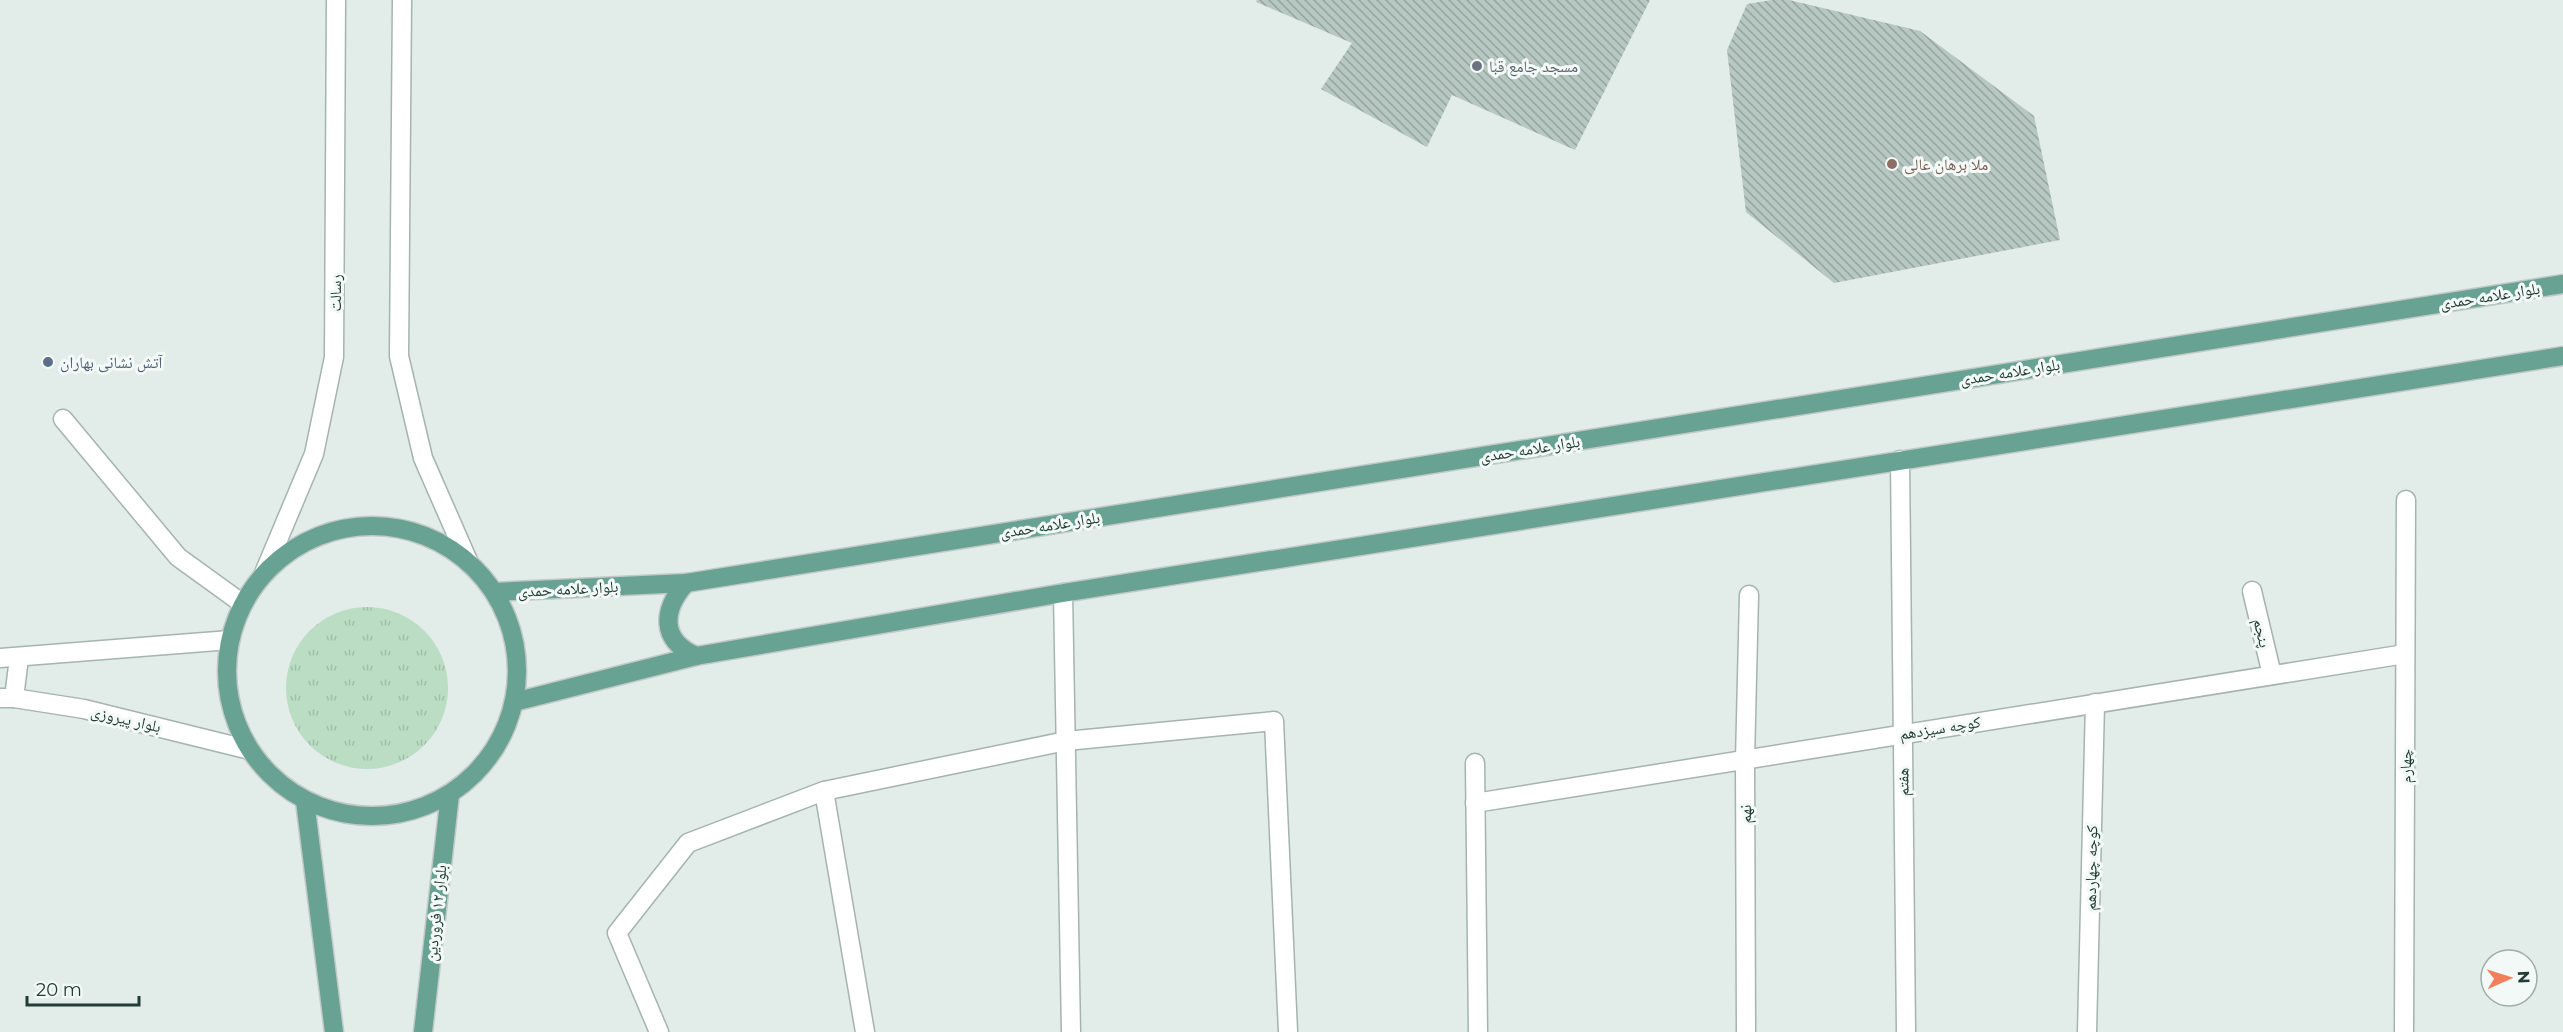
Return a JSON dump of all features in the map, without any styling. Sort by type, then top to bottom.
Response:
[{"type":"main road","name":"بلوار علامه حمدی","points":[[494,592],[686,583],[2563,284]]},
{"type":"main road","points":[[514,702],[696,656],[1064,593],[2563,356]]},
{"type":"main road","points":[[364,526],[402,529],[438,542],[469,563],[494,592],[510,627],[517,664],[514,702],[500,738],[479,769],[450,794],[416,810],[379,817],[341,814],[305,801],[274,779],[250,750],[234,716],[227,678],[230,640],[243,604],[264,573],[293,548],[327,532],[364,526]]},
{"type":"main road","points":[[686,583],[674,596],[668,614],[671,635],[682,649],[696,656]]},
{"type":"main road","name":"بلوار ۱۲ فروردین","points":[[423,1032],[450,794]]},
{"type":"main road","points":[[305,801],[334,1032]]},
{"type":"street","name":"رسالت","points":[[264,573],[314,454],[334,357],[336,0]]},
{"type":"street","points":[[402,0],[399,356],[423,458],[469,563]]},
{"type":"street","points":[[63,419],[178,556],[243,604]]},
{"type":"street","name":"هفتم","points":[[1900,460],[1906,1032]]},
{"type":"street","name":"چهارم","points":[[2404,1032],[2406,500]]},
{"type":"street","name":"پنجم","points":[[2252,591],[2272,675]]},
{"type":"street","points":[[1064,593],[1071,1032]]},
{"type":"street","name":"نهم","points":[[1746,1032],[1745,760],[1749,596]]},
{"type":"street","points":[[0,658],[230,640]]},
{"type":"street","name":"کوچه سیزدهم","points":[[1475,803],[2405,654]]},
{"type":"street","points":[[7,698],[20,658]]},
{"type":"street","name":"بلوار پیروزی","points":[[7,698],[84,709],[250,750]]},
{"type":"street","name":"کوچه چهاردهم","points":[[2087,1032],[2095,703]]},
{"type":"street","points":[[659,1032],[617,933],[688,843],[825,791],[1066,741],[1274,721],[1288,1032]]},
{"type":"street","points":[[1474,764],[1478,1032]]},
{"type":"street","points":[[825,791],[865,1032]]},
{"type":"green space","points":[[367,607],[383,608],[398,613],[412,620],[424,631],[435,643],[442,657],[447,672],[447,704],[442,719],[435,733],[424,745],[412,756],[398,763],[383,768],[367,769],[351,768],[336,763],[322,756],[310,745],[299,733],[292,719],[287,704],[286,688],[287,672],[292,657],[299,643],[310,631],[322,620],[336,613],[351,608]]},
{"type":"building","name":"مسجد جامع قبا","points":[[1257,0],[1650,0],[1575,150],[1452,95],[1427,147],[1321,89],[1352,43],[1256,2]]},
{"type":"building","name":"ملا برهان عالی","points":[[1789,0],[1920,31],[2034,116],[2060,240],[1834,283],[1746,212],[1727,50],[1747,4]]},
{"type":"place","name":"مسجد جامع قبا","points":[[1477,66]]},
{"type":"place","name":"ملا برهان عالی","points":[[1892,164]]},
{"type":"place","name":"آتش نشانی بهاران","points":[[48,362]]}]
